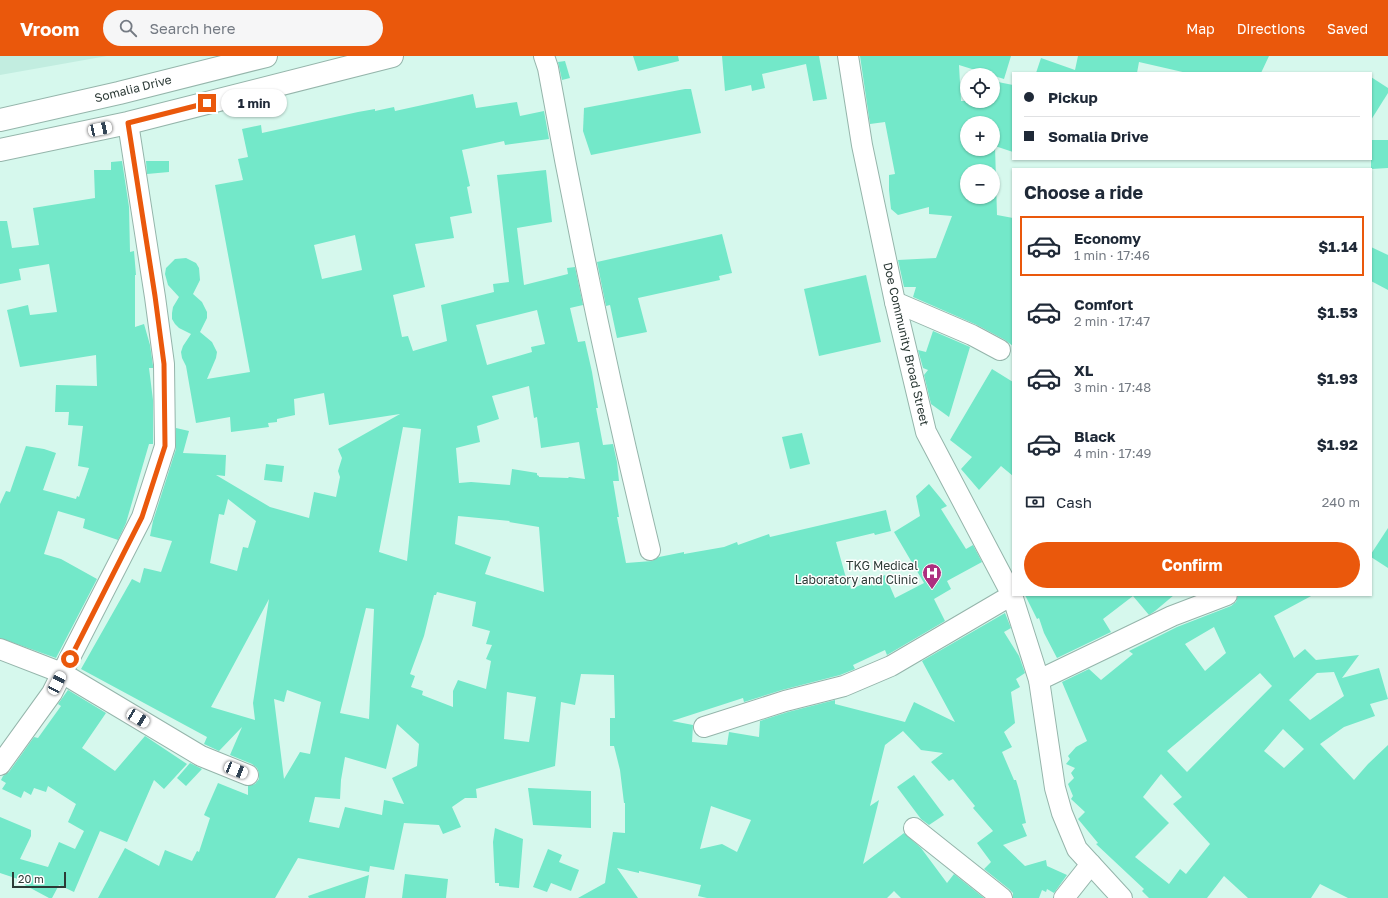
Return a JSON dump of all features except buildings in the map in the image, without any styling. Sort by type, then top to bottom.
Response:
[{"type":"main road","name":"Somalia Drive","points":[[0,120],[151,85],[266,56]]},
{"type":"main road","points":[[0,150],[128,123],[392,56]]},
{"type":"main road","points":[[151,85],[161,115]]},
{"type":"street","points":[[544,56],[548,68],[592,296],[622,433],[650,550]]},
{"type":"street","name":"Doe Community Broad Street","points":[[848,56],[862,145],[895,302],[926,432],[1012,595]]},
{"type":"street","points":[[0,765],[52,692],[62,673],[142,517],[165,446],[164,364],[128,123]]},
{"type":"street","points":[[895,302],[972,335],[1000,350]]},
{"type":"street","points":[[704,727],[785,701],[844,686],[891,666],[1012,595]]},
{"type":"street","name":"Doe Community Broad Street","points":[[1012,596],[1039,680],[1055,788],[1062,813],[1077,849],[1122,898]]},
{"type":"street","points":[[1039,680],[1172,616],[1224,596]]},
{"type":"street","points":[[0,649],[62,673],[201,756],[248,775]]},
{"type":"street","points":[[914,828],[1002,898]]},
{"type":"street","points":[[1064,898],[1091,864]]},
{"type":"shaded area","points":[[0,56],[107,56],[0,75]]},
{"type":"place","name":"TKG Medical Laboratory and Clinic","points":[[932,590]]},
{"type":"route","points":[[70,659],[142,517],[165,446],[164,364],[128,123],[207,103]]}]
